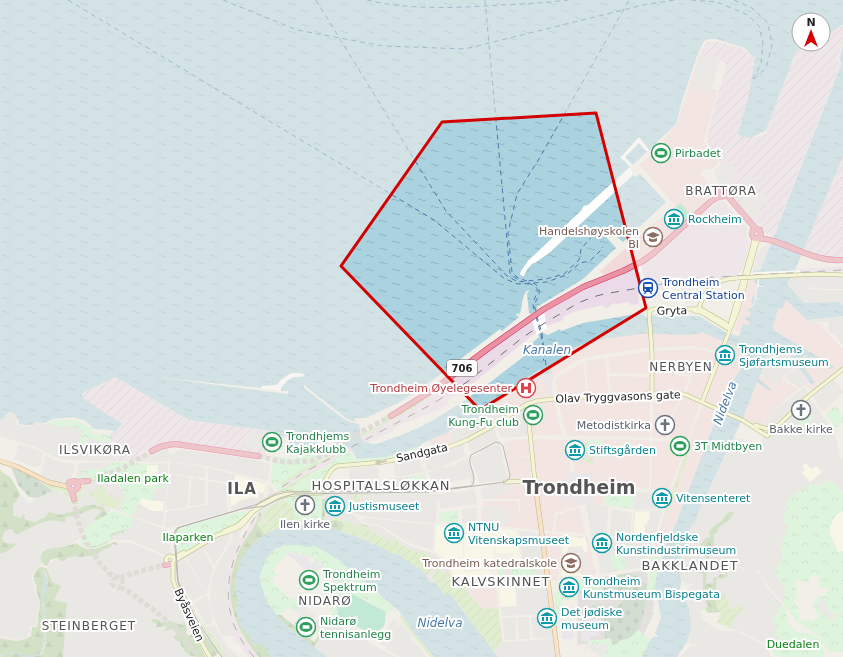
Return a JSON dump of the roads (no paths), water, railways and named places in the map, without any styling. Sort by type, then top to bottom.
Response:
[{"type":"highway","name":"706","points":[[391,416],[436,388],[544,309],[583,287],[623,271],[643,261],[721,194],[754,230],[760,230],[758,237],[823,261],[833,263],[843,261]]},
{"type":"highway","points":[[754,230],[752,235],[758,237]]},
{"type":"highway","points":[[179,446],[258,456]]},
{"type":"highway","points":[[73,487],[74,498]]},
{"type":"main road","points":[[702,402],[729,333],[731,321],[752,249],[758,237]]},
{"type":"main road","points":[[730,328],[735,317],[758,237]]},
{"type":"main road","name":"Gryta","points":[[698,310],[707,292],[713,285],[723,280],[798,275],[843,275]]},
{"type":"main road","name":"Gryta","points":[[698,310],[727,328],[730,328]]},
{"type":"main road","name":"Gryta","points":[[652,394],[652,349],[649,312],[698,310],[725,323],[730,328]]},
{"type":"main road","points":[[725,323],[731,321]]},
{"type":"main road","points":[[748,423],[767,436],[807,398],[843,369]]},
{"type":"main road","name":"Olav Tryggvasons gate","points":[[527,404],[537,401],[562,398],[684,394],[748,423]]},
{"type":"main road","points":[[764,434],[764,431],[771,428],[795,406],[807,398]]},
{"type":"main road","points":[[527,404],[532,470],[535,482],[548,582],[551,621],[558,657]]},
{"type":"main road","name":"Sandgata","points":[[323,492],[330,472],[337,466],[383,462],[446,449],[491,427],[527,404]]},
{"type":"main road","points":[[748,423],[767,429],[770,433]]},
{"type":"main road","points":[[0,461],[18,467],[48,482],[73,487]]},
{"type":"main road","points":[[517,481],[535,482],[510,483],[505,482],[517,481]]},
{"type":"main road","points":[[218,535],[238,525],[253,510],[265,501],[279,494],[287,492],[323,492]]},
{"type":"main road","points":[[218,535],[238,528],[253,512],[279,497],[289,494],[323,492]]},
{"type":"main road","name":"Byåsveien","points":[[210,657],[201,644],[175,586],[173,572],[169,562],[218,535]]},
{"type":"water","name":"Kanalen","points":[[0,0],[843,0],[843,24],[831,32],[831,12],[791,12],[791,52],[796,52],[766,130],[751,138],[744,136],[741,140],[742,136],[738,134],[749,94],[755,56],[751,55],[745,48],[716,39],[704,41],[698,53],[676,124],[588,205],[584,206],[581,211],[528,261],[520,274],[523,274],[533,263],[550,252],[633,175],[635,177],[640,174],[666,202],[623,242],[604,226],[599,229],[616,248],[583,279],[537,307],[543,333],[548,335],[560,329],[561,331],[583,323],[642,313],[646,317],[657,315],[658,317],[699,316],[727,333],[739,336],[743,324],[749,325],[749,321],[745,319],[747,316],[750,317],[751,312],[748,311],[749,308],[752,308],[753,304],[751,303],[753,295],[755,295],[757,284],[754,282],[753,271],[760,271],[771,244],[842,62],[839,59],[843,46],[843,156],[795,270],[787,284],[804,303],[839,302],[843,305],[843,316],[807,320],[786,300],[783,308],[778,309],[773,326],[775,331],[832,365],[834,368],[829,369],[805,356],[800,361],[814,381],[814,383],[811,384],[790,355],[771,344],[759,379],[771,389],[769,391],[757,382],[743,418],[699,510],[694,525],[692,524],[686,537],[687,538],[680,559],[682,560],[680,578],[681,585],[679,590],[688,605],[691,627],[687,642],[677,657],[642,657],[651,639],[655,636],[658,637],[658,635],[655,634],[661,617],[655,586],[657,573],[666,545],[678,518],[723,401],[738,372],[739,373],[746,355],[739,352],[741,349],[702,332],[699,334],[687,335],[650,333],[609,338],[580,345],[571,349],[572,352],[550,365],[552,373],[543,375],[540,369],[521,382],[522,383],[513,388],[509,388],[510,390],[484,409],[485,413],[465,425],[463,423],[448,432],[421,444],[421,446],[385,457],[357,459],[350,447],[345,448],[343,447],[344,445],[340,443],[338,444],[324,439],[324,436],[322,435],[318,438],[318,446],[302,450],[289,448],[291,437],[273,435],[273,431],[189,420],[115,377],[81,394],[84,399],[122,424],[111,436],[113,441],[109,437],[114,431],[95,429],[84,420],[73,417],[53,419],[45,423],[34,422],[33,425],[25,425],[19,424],[16,415],[9,411],[2,420],[0,419]],"holes":[[[528,290],[529,291],[527,294],[529,313],[532,314],[539,337],[533,342],[532,350],[460,404],[414,430],[376,444],[367,442],[364,443],[361,438],[359,424],[344,419],[304,388],[304,385],[346,418],[352,421],[359,422],[355,421],[355,418],[366,418],[400,402],[437,377],[500,329],[502,331],[519,317],[516,315],[517,313],[519,315],[524,295]],[[304,374],[303,377],[293,378],[283,384],[281,391],[288,391],[288,394],[155,377],[261,388],[262,386],[277,385],[282,379]]]},
{"type":"water","name":"Nidelva","points":[[296,524],[323,527],[347,533],[399,555],[425,573],[430,582],[434,582],[445,595],[450,594],[498,657],[434,657],[411,629],[400,612],[338,559],[315,546],[306,547],[300,545],[285,545],[275,549],[266,559],[260,575],[265,596],[269,605],[284,624],[327,657],[271,657],[263,644],[258,644],[255,646],[250,640],[252,638],[240,626],[236,610],[239,597],[236,596],[235,576],[243,557],[255,543],[277,529]]},
{"type":"water","points":[[42,569],[48,578],[47,590],[44,594],[43,602],[45,614],[44,630],[46,635],[43,651],[40,655],[31,657],[13,653],[0,656],[14,652],[31,656],[42,652],[45,636],[43,630],[44,614],[41,596],[45,581]]},
{"type":"tunnel","points":[[258,456],[284,462],[311,461],[325,455],[357,434],[391,416]]},
{"type":"tunnel","points":[[88,481],[125,467],[152,451]]},
{"type":"tunnel","points":[[74,499],[81,530],[89,548],[95,557],[111,574],[122,580],[123,584],[119,588],[112,584],[113,580],[116,578]]},
{"type":"tunnel","points":[[120,578],[165,565]]},
{"type":"tunnel","points":[[120,587],[148,605],[175,628],[184,637],[198,657]]},
{"type":"tram line","points":[[193,612],[178,581],[175,534],[177,530],[180,527],[242,509],[265,506],[280,498],[294,494],[428,492],[505,482],[509,479],[510,475],[503,446],[496,442],[471,455],[470,462],[474,477],[473,484],[471,486],[428,491],[286,492],[275,495],[258,504],[177,528],[174,536],[178,583],[187,602],[198,621],[222,657]]},
{"type":"railway","points":[[282,487],[303,473],[434,403],[467,382],[535,329],[578,303],[593,297],[697,278],[843,270]]},
{"type":"railway","points":[[254,657],[241,639],[233,622],[229,603],[229,585],[232,567],[238,548],[258,513]]},
{"type":"place","name":"Pirbadet","points":[[661,153]]},
{"type":"place","name":"Rockheim","points":[[674,219]]},
{"type":"place","name":"Handelshøyskolen BI","points":[[653,237]]},
{"type":"place","name":"Trondheim Central Station","points":[[648,288]]},
{"type":"place","name":"Trondhjems Sjøfartsmuseum","points":[[725,355]]},
{"type":"place","name":"Trondheim Øyelegesenter","points":[[526,388]]},
{"type":"place","name":"Bakke kirke","points":[[801,410]]},
{"type":"place","name":"Trondheim Kung-Fu club","points":[[533,415]]},
{"type":"place","name":"Metodistkirka","points":[[665,425]]},
{"type":"place","name":"Trondhjems Kajakklubb","points":[[272,442]]},
{"type":"place","name":"3T Midtbyen","points":[[680,446]]},
{"type":"place","name":"Stiftsgården","points":[[575,450]]},
{"type":"place","name":"Vitensenteret","points":[[662,498]]},
{"type":"place","name":"Ilen kirke","points":[[305,505]]},
{"type":"place","name":"Justismuseet","points":[[335,506]]},
{"type":"place","name":"NTNU Vitenskapsmuseet","points":[[454,533]]},
{"type":"place","name":"Nordenfjeldske Kunstindustrimuseum","points":[[602,543]]},
{"type":"place","name":"Trondheim katedralskole","points":[[571,563]]},
{"type":"place","name":"Trondheim Spektrum","points":[[309,580]]},
{"type":"place","name":"Trondheim Kunstmuseum Bispegata","points":[[569,587]]},
{"type":"place","name":"Det jødiske museum","points":[[547,618]]},
{"type":"place","name":"Nidarø tennisanlegg","points":[[306,627]]},
{"type":"district","name":"BRATTØRA","points":[[721,191]]},
{"type":"district","name":"NERBYEN","points":[[681,367]]},
{"type":"district","name":"ILSVIKØRA","points":[[95,450]]},
{"type":"district","name":"HOSPITALSLØKKAN","points":[[381,485]]},
{"type":"district","name":"Trondheim","points":[[579,487]]},
{"type":"district","name":"ILA","points":[[242,489]]},
{"type":"district","name":"BAKKLANDET","points":[[690,565]]},
{"type":"district","name":"KALVSKINNET","points":[[501,581]]},
{"type":"district","name":"NIDARØ","points":[[325,601]]},
{"type":"district","name":"STEINBERGET","points":[[89,626]]},
{"type":"park label","name":"Iladalen park","points":[[133,478]]},
{"type":"park label","name":"Ilaparken","points":[[188,537]]},
{"type":"park label","name":"Duedalen","points":[[793,644]]}]
